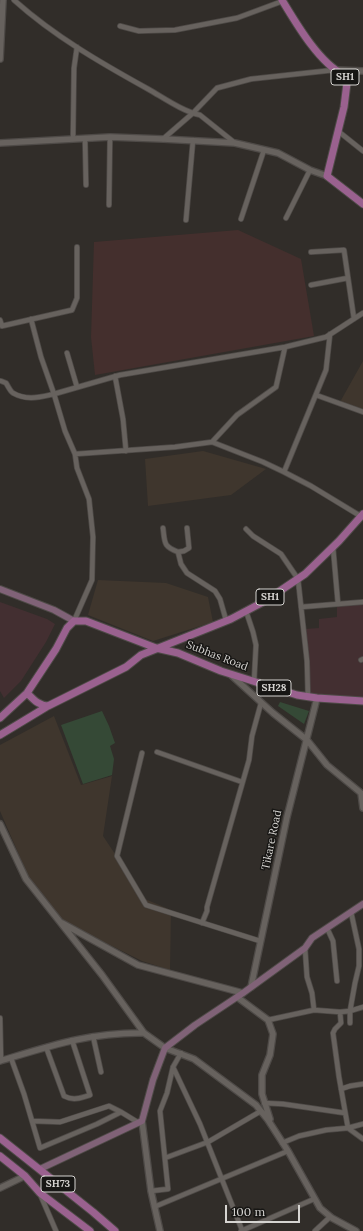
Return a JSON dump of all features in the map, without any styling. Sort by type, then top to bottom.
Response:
[{"type":"main road","name":"SH1","points":[[282,1],[304,35],[334,70],[344,75],[347,83],[344,107],[327,176]]},
{"type":"main road","points":[[327,176],[363,204]]},
{"type":"main road","name":"SH1","points":[[0,735],[48,706],[126,667],[156,648],[226,620],[265,601],[305,574],[363,516]]},
{"type":"main road","points":[[0,589],[54,610],[74,621],[67,628],[56,649],[27,693],[0,718]]},
{"type":"main road","name":"Subhas Road","points":[[74,621],[86,621],[156,648],[178,653],[231,674],[297,695],[363,701]]},
{"type":"main road","points":[[27,693],[35,702],[42,706],[48,706]]},
{"type":"main road","points":[[40,1170],[141,1122],[165,1048],[195,1025],[240,995],[305,948],[312,938],[363,904]]},
{"type":"main road","name":"SH73","points":[[0,1138],[115,1231]]},
{"type":"main road","name":"SH73","points":[[0,1156],[25,1176],[40,1193],[90,1231]]},
{"type":"street","points":[[0,59],[3,0]]},
{"type":"street","points":[[14,0],[34,18],[106,66],[193,113],[200,115],[235,143]]},
{"type":"street","points":[[120,26],[139,31],[175,30],[237,18],[282,1]]},
{"type":"street","points":[[73,139],[74,68],[77,47]]},
{"type":"street","points":[[163,138],[193,113],[217,88],[251,79],[334,70],[363,71]]},
{"type":"street","points":[[338,131],[363,151]]},
{"type":"street","points":[[0,143],[110,137],[163,138],[235,143],[278,154],[310,170],[327,176]]},
{"type":"street","points":[[108,206],[110,137]]},
{"type":"street","points":[[85,138],[86,185]]},
{"type":"street","points":[[186,220],[193,140]]},
{"type":"street","points":[[241,219],[264,150]]},
{"type":"street","points":[[286,218],[310,170]]},
{"type":"street","points":[[0,320],[2,326],[72,310],[77,298],[77,248]]},
{"type":"street","points":[[312,252],[344,250],[354,319]]},
{"type":"street","points":[[311,284],[348,278]]},
{"type":"street","points":[[1,381],[6,383],[12,392],[30,398],[37,398],[115,376],[285,347],[326,337],[363,313]]},
{"type":"street","points":[[31,319],[41,357],[65,432],[75,454],[77,468],[89,499],[93,537],[92,580],[74,621]]},
{"type":"street","points":[[284,472],[326,370],[330,334]]},
{"type":"street","points":[[212,442],[237,415],[276,387],[285,347]]},
{"type":"street","points":[[67,353],[77,387]]},
{"type":"street","points":[[115,376],[123,419],[126,451]]},
{"type":"street","points":[[316,394],[363,412]]},
{"type":"street","points":[[75,454],[175,447],[212,442],[284,472],[363,516]]},
{"type":"street","points":[[163,528],[165,543],[168,548],[178,552],[184,552],[189,548],[187,528]]},
{"type":"street","points":[[246,529],[253,536],[281,554],[298,579],[307,661],[308,697]]},
{"type":"street","points":[[333,547],[338,604]]},
{"type":"street","points":[[178,552],[181,564],[187,573],[215,591],[220,598],[226,620]]},
{"type":"street","points":[[301,607],[363,602]]},
{"type":"street","points":[[246,610],[256,644],[254,682]]},
{"type":"street","points":[[231,674],[261,703],[307,740],[326,765],[362,791],[363,808]]},
{"type":"street","name":"Tikare Road","points":[[251,987],[287,817],[317,698]]},
{"type":"street","points":[[202,923],[207,911],[249,760],[252,736],[261,703]]},
{"type":"street","points":[[157,752],[242,782]]},
{"type":"street","points":[[142,753],[117,856],[146,905],[260,942]]},
{"type":"street","points":[[0,824],[26,879],[102,976],[144,1033],[165,1048],[194,1059],[256,1105],[288,1152],[320,1208],[330,1217],[356,1231]]},
{"type":"street","points":[[350,1023],[354,983],[359,966],[359,949],[351,912]]},
{"type":"street","points":[[60,922],[138,965],[240,995],[268,1020],[273,1034],[270,1055],[262,1075],[262,1094],[273,1129]]},
{"type":"street","points":[[327,928],[332,941],[337,982]]},
{"type":"street","points":[[305,948],[307,977],[312,993],[314,1010]]},
{"type":"street","points":[[268,1020],[314,1010],[340,1012],[363,1008]]},
{"type":"street","points":[[340,1012],[341,1023],[333,1033],[348,1128],[363,1139]]},
{"type":"street","points":[[0,1018],[1,1061],[72,1040],[93,1036],[144,1033]]},
{"type":"street","points":[[93,1036],[101,1072]]},
{"type":"street","points":[[46,1047],[64,1096],[68,1099],[75,1099],[90,1095],[72,1040]]},
{"type":"street","points":[[151,1191],[168,1189],[160,1111],[167,1093],[173,1067],[181,1054]]},
{"type":"street","points":[[11,1058],[40,1148],[121,1112]]},
{"type":"street","points":[[173,1067],[208,1142],[242,1231],[314,1199]]},
{"type":"street","points":[[341,1089],[363,1084]]},
{"type":"street","points":[[264,1103],[283,1104],[346,1113]]},
{"type":"street","points":[[32,1121],[60,1122],[109,1106],[141,1122],[151,1191],[160,1231]]},
{"type":"street","points":[[165,1158],[208,1142],[261,1111]]},
{"type":"street","points":[[282,1143],[299,1136],[363,1124]]},
{"type":"street","points":[[154,1207],[288,1152]]},
{"type":"street","points":[[0,1188],[25,1176]]},
{"type":"street","points":[[40,1193],[56,1231]]},
{"type":"street","points":[[315,1231],[330,1217]]},
{"type":"shaded area","points":[[238,230],[301,259],[314,336],[95,375],[91,337],[94,242]]},
{"type":"shaded area","points":[[363,361],[363,410],[340,402]]},
{"type":"shaded area","points":[[203,451],[266,469],[231,495],[148,506],[145,459]]},
{"type":"shaded area","points":[[98,580],[166,583],[208,597],[213,622],[153,641],[88,615]]},
{"type":"shaded area","points":[[0,602],[47,619],[55,624],[46,642],[21,681],[4,698],[0,691]]},
{"type":"shaded area","points":[[363,602],[363,699],[310,694],[305,629],[319,628],[319,619],[337,617],[337,604]]},
{"type":"shaded area","points":[[54,716],[81,785],[112,776],[103,836],[145,899],[171,910],[170,970],[142,961],[60,920],[29,878],[0,811],[0,745]]},
{"type":"green space","points":[[280,702],[309,711],[304,724],[278,706]]},
{"type":"green space","points":[[102,711],[115,743],[110,746],[114,759],[112,775],[83,784],[61,725]]}]
